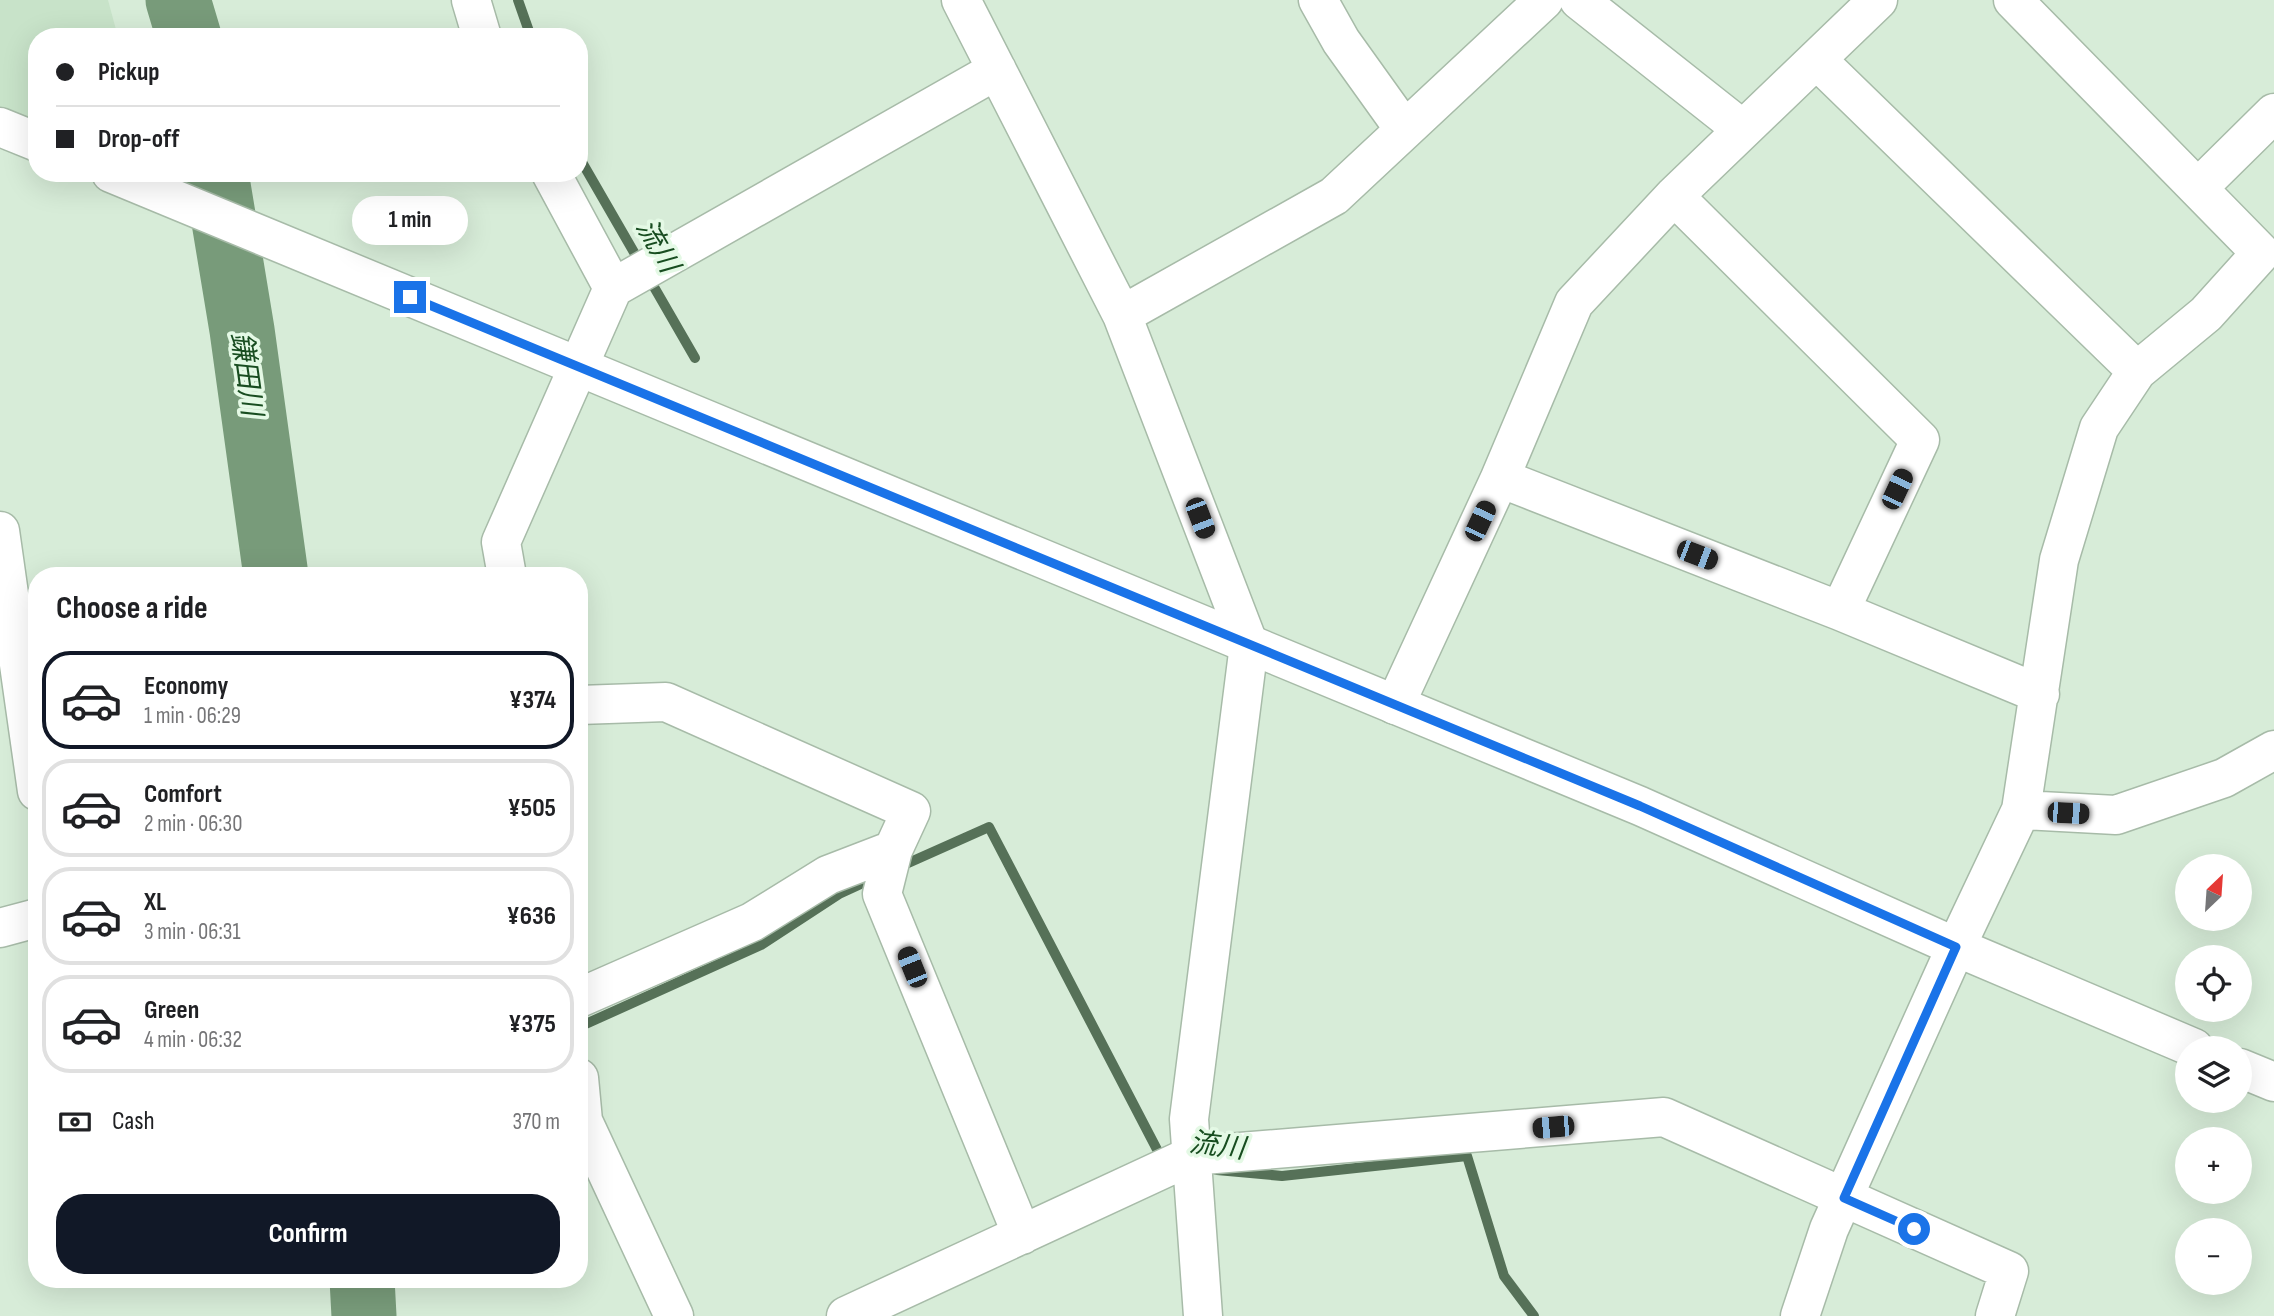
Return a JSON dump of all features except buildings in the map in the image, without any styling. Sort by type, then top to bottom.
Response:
[{"type":"street","points":[[471,0],[479,28]]},
{"type":"street","points":[[961,0],[1122,315],[1250,645],[1189,1119],[1203,1316]]},
{"type":"street","points":[[1318,0],[1341,41],[1404,129]]},
{"type":"street","points":[[1122,315],[1334,196],[1544,0]]},
{"type":"street","points":[[1579,0],[1742,129]]},
{"type":"street","points":[[1395,705],[1500,478],[1574,303],[1674,196],[1878,0]]},
{"type":"street","points":[[1800,1316],[1829,1229],[2021,810],[2059,560],[2099,428],[2137,371],[2206,314],[2261,253],[2013,0]]},
{"type":"street","points":[[1817,60],[2137,371]]},
{"type":"street","points":[[506,567],[501,542],[613,288],[997,70]]},
{"type":"street","points":[[2198,188],[2274,113]]},
{"type":"street","points":[[0,127],[28,138]]},
{"type":"street","points":[[134,182],[1640,806],[1956,947],[2175,1040]]},
{"type":"street","points":[[556,182],[613,288]]},
{"type":"street","points":[[1674,196],[1920,440],[1840,611]]},
{"type":"street","points":[[1500,478],[1840,611],[2040,694]]},
{"type":"street","points":[[0,531],[28,728]]},
{"type":"street","points":[[588,705],[666,702],[911,811],[893,850],[882,894],[1022,1235]]},
{"type":"street","points":[[2021,810],[2116,815],[2224,778],[2274,750]]},
{"type":"street","points":[[588,994],[752,922],[828,875],[893,850]]},
{"type":"street","points":[[0,928],[28,920]]},
{"type":"street","points":[[2252,1073],[2274,1082]]},
{"type":"street","points":[[846,1316],[1191,1156],[1664,1118],[2009,1271],[1995,1316]]},
{"type":"street","points":[[588,1132],[674,1316]]},
{"type":"shaded area","points":[[0,0],[108,0],[116,28],[28,28],[28,138],[0,127]]},
{"type":"waterway","name":"鎌田川","points":[[178,0],[186,28]]},
{"type":"waterway","name":"流川","points":[[518,0],[528,28]]},
{"type":"waterway","name":"流川","points":[[588,173],[695,358]]},
{"type":"waterway","name":"鎌田川","points":[[217,182],[242,330],[275,567]]},
{"type":"waterway","name":"流川","points":[[897,868],[989,827],[1163,1161]]},
{"type":"waterway","points":[[588,1023],[761,945],[839,894],[876,877]]},
{"type":"waterway","name":"流川","points":[[1217,1170],[1282,1176],[1467,1156],[1504,1276],[1534,1316]]},
{"type":"waterway","name":"鎌田川","points":[[362,1288],[364,1316]]},
{"type":"route","points":[[410,297],[1640,806],[1956,947],[1844,1198],[1914,1229]]}]
